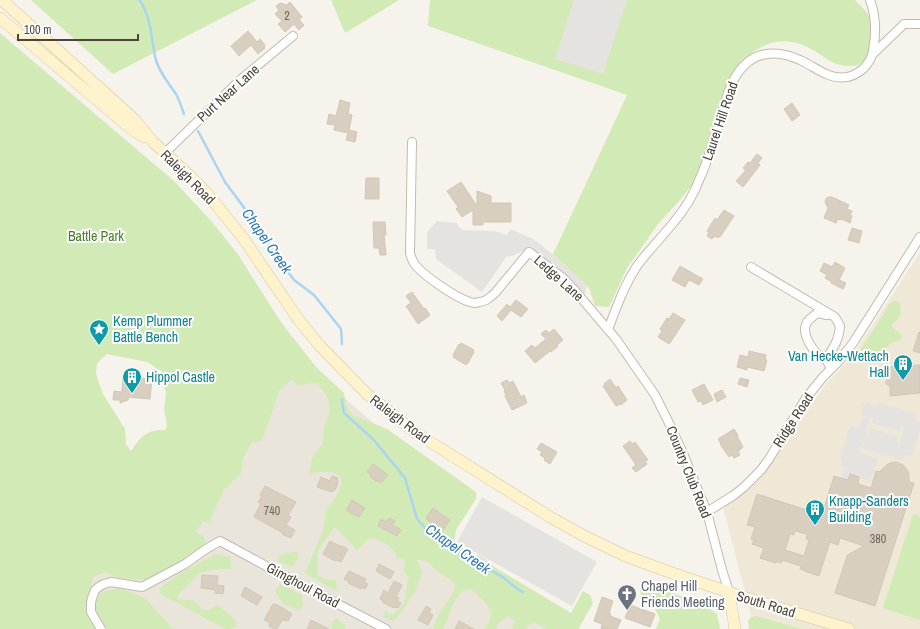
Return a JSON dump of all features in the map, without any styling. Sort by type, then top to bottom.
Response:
[{"type":"main road","name":"Raleigh Road","points":[[2,0],[134,119],[153,142],[206,192],[243,238],[298,319],[320,346],[367,394],[397,419],[416,434],[550,518],[586,538],[628,557],[729,592]]},
{"type":"main road","name":"Raleigh Road","points":[[0,18],[130,128],[153,142]]},
{"type":"main road","name":"Country Club Road","points":[[729,592],[735,629]]},
{"type":"main road","name":"South Road","points":[[729,592],[849,629]]},
{"type":"street","points":[[870,0],[874,15],[873,54]]},
{"type":"street","name":"Laurel Hill Road","points":[[608,330],[620,298],[628,282],[638,266],[674,222],[696,189],[732,85],[735,78],[744,66],[756,57],[772,53],[788,55],[801,60],[828,75],[840,78],[846,77],[860,72],[868,63],[873,54],[904,24],[920,24]]},
{"type":"street","name":"Purt Near Lane","points":[[165,153],[240,80],[293,36]]},
{"type":"street","name":"Ledge Lane","points":[[412,142],[410,253],[412,261],[416,267],[434,281],[461,298],[472,302],[482,302],[495,293],[529,252],[564,279],[608,330]]},
{"type":"street","name":"Ridge Road","points":[[707,512],[734,495],[761,470],[806,398],[853,344],[920,237]]},
{"type":"street","points":[[751,267],[835,317],[840,326],[839,333],[836,345],[826,359]]},
{"type":"street","points":[[831,369],[826,359],[821,357],[812,347],[806,331],[807,323],[817,313],[835,317]]},
{"type":"street","name":"Country Club Road","points":[[608,330],[655,395],[682,451],[707,512],[729,592]]},
{"type":"street","name":"Gimghoul Road","points":[[101,629],[91,612],[92,598],[95,590],[100,586],[111,582],[142,587],[185,564],[206,548],[220,541],[382,628]]},
{"type":"shaded area","points":[[574,0],[627,0],[603,74],[555,59]]},
{"type":"shaded area","points":[[437,221],[457,223],[463,230],[495,231],[507,235],[510,229],[533,239],[555,256],[587,285],[585,296],[531,247],[512,256],[506,257],[482,292],[436,259],[435,249],[427,249],[427,232]]},
{"type":"shaded area","points":[[920,253],[920,629],[753,629],[724,510],[726,505],[766,467],[826,384],[853,355]]},
{"type":"shaded area","points":[[296,345],[323,377],[376,425],[432,560],[464,578],[479,552],[557,629],[84,629],[86,582],[94,576],[193,538]]},
{"type":"shaded area","points":[[870,401],[872,407],[876,407],[878,402],[917,414],[915,420],[920,422],[920,429],[912,456],[905,455],[903,461],[862,448],[864,442],[862,441],[859,450],[860,452],[878,459],[870,482],[850,474],[848,480],[841,479],[844,469],[841,466],[842,461],[840,458],[850,426],[859,428],[863,414],[862,403]],"holes":[[[870,417],[873,417],[872,423],[899,431],[901,427],[903,427],[904,429],[900,441],[897,442],[898,437],[870,428],[868,434],[866,431]]]},
{"type":"shaded area","points":[[482,497],[597,562],[572,606],[457,542]]},
{"type":"green space","points":[[31,0],[257,0],[113,74]]},
{"type":"green space","points":[[331,0],[399,0],[345,33]]},
{"type":"green space","points":[[430,0],[855,0],[871,19],[874,41],[863,62],[854,66],[843,66],[801,44],[782,41],[764,46],[747,57],[740,65],[701,174],[658,224],[627,268],[609,307],[595,306],[589,288],[553,254],[627,95],[428,26]]},
{"type":"green space","name":"Battle Park","points":[[0,33],[174,181],[212,222],[237,253],[281,322],[316,367],[344,393],[347,407],[353,416],[387,429],[476,492],[476,499],[456,530],[454,543],[571,613],[583,591],[590,595],[593,603],[579,628],[580,629],[546,629],[535,623],[528,625],[526,629],[512,629],[515,622],[509,616],[500,622],[495,629],[484,629],[488,624],[492,612],[485,602],[471,589],[462,591],[452,605],[443,629],[433,629],[438,615],[450,598],[456,586],[428,562],[417,559],[422,572],[416,590],[397,618],[392,621],[384,617],[385,611],[393,615],[404,603],[409,577],[404,573],[405,560],[397,558],[393,550],[387,544],[370,538],[357,550],[335,527],[318,550],[317,575],[326,580],[335,580],[338,589],[334,590],[305,573],[322,533],[327,508],[334,500],[341,486],[341,477],[333,472],[317,472],[309,475],[312,458],[323,443],[324,428],[330,409],[327,396],[317,383],[298,386],[292,379],[279,391],[267,428],[261,441],[252,442],[243,458],[241,473],[224,490],[210,523],[203,521],[196,532],[203,536],[206,542],[201,547],[158,575],[144,580],[119,578],[105,572],[93,577],[88,609],[96,629],[0,629]],"holes":[[[107,354],[147,362],[161,371],[166,393],[164,409],[167,426],[165,430],[153,431],[145,435],[138,441],[131,451],[126,444],[125,429],[103,394],[96,374],[97,363]]]},
{"type":"green space","points":[[893,301],[897,301],[900,304],[901,311],[899,317],[892,325],[902,336],[901,339],[872,356],[866,357],[861,349],[888,305]]},
{"type":"green space","points":[[913,514],[920,516],[920,620],[883,608]]},
{"type":"green space","points":[[298,552],[297,561],[291,567],[278,561],[279,556],[287,553]]},
{"type":"green space","points":[[215,554],[231,557],[231,569],[219,569],[199,573],[185,589],[180,592],[177,599],[195,601],[202,609],[209,610],[217,605],[235,619],[237,626],[230,629],[225,629],[161,594],[159,589],[176,576]]},
{"type":"green space","points":[[280,584],[302,595],[303,604],[300,610],[283,604],[275,591]]},
{"type":"green space","points":[[653,584],[708,608],[717,614],[720,629],[656,629],[660,619],[654,607],[641,600],[640,588]]},
{"type":"green space","points":[[120,588],[145,598],[173,629],[107,629],[98,616],[96,609],[97,600],[99,594],[105,591]]},
{"type":"green space","points":[[756,616],[801,629],[749,629],[748,621],[751,617]]},
{"type":"green space","points":[[338,618],[346,628],[331,629],[333,621]]},
{"type":"building","points":[[290,2],[302,17],[299,20],[304,25],[299,30],[294,24],[285,32],[278,24],[282,21],[275,14],[279,10],[276,6],[280,3],[287,5]]},
{"type":"building","points":[[248,31],[257,42],[260,39],[265,45],[265,48],[258,54],[251,45],[239,56],[231,46]]},
{"type":"building","points":[[340,100],[350,103],[348,114],[352,115],[349,130],[357,132],[355,142],[346,140],[348,133],[334,130],[335,125],[327,124],[329,114],[336,116]]},
{"type":"building","points":[[792,103],[800,115],[792,121],[784,109]]},
{"type":"building","points":[[757,154],[762,158],[758,163],[760,165],[743,187],[736,181],[746,170],[743,168],[748,162],[750,163]]},
{"type":"building","points":[[366,178],[379,178],[379,199],[365,199]]},
{"type":"building","points":[[461,182],[477,206],[477,191],[491,196],[491,203],[511,203],[511,222],[483,222],[483,225],[473,225],[473,210],[462,217],[456,209],[458,207],[447,191]]},
{"type":"building","points":[[828,197],[832,197],[849,205],[847,209],[852,211],[850,215],[852,216],[850,223],[838,219],[836,223],[824,218],[828,208],[825,202]]},
{"type":"building","points":[[724,210],[734,216],[720,237],[719,236],[718,238],[715,236],[712,239],[707,236],[709,232],[707,231],[715,218],[717,220]]},
{"type":"building","points":[[373,222],[385,222],[386,235],[384,235],[386,255],[380,255],[379,248],[374,248]]},
{"type":"building","points":[[852,228],[862,231],[859,243],[848,240]]},
{"type":"building","points":[[835,262],[845,268],[839,280],[846,283],[843,289],[831,283],[832,282],[825,278],[827,275],[820,271],[824,263],[832,267]]},
{"type":"building","points":[[680,266],[703,279],[699,285],[689,280],[685,287],[672,280]]},
{"type":"building","points":[[412,292],[430,315],[418,324],[406,306],[411,303],[406,296]]},
{"type":"building","points":[[516,300],[528,309],[521,317],[511,310],[502,321],[497,316],[507,304],[510,307]]},
{"type":"building","points":[[673,313],[685,320],[669,344],[658,337],[662,331],[660,329],[667,318],[669,319]]},
{"type":"building","points":[[554,329],[563,340],[551,352],[550,351],[535,363],[525,351],[532,345],[535,348],[546,339],[541,334],[546,330],[549,333]]},
{"type":"building","name":"Van Hecke-Wettach Hall","points":[[919,332],[920,333],[920,353],[913,351]]},
{"type":"building","points":[[461,343],[474,350],[466,365],[453,357],[459,344],[460,345]]},
{"type":"building","points":[[749,351],[766,355],[765,359],[767,360],[764,371],[747,367],[747,370],[737,367],[740,355],[748,357]]},
{"type":"building","name":"Van Hecke-Wettach Hall","points":[[920,365],[920,393],[890,396],[890,386],[886,384],[889,376],[888,367]]},
{"type":"building","name":"Hippol Castle","points":[[123,377],[152,379],[150,399],[129,397],[128,400],[120,403],[120,400],[113,400],[114,391],[122,392]]},
{"type":"building","points":[[740,378],[749,380],[747,387],[738,384]]},
{"type":"building","points":[[610,379],[616,388],[618,386],[627,400],[621,405],[616,406],[603,386]]},
{"type":"building","points":[[507,380],[509,383],[513,381],[521,397],[524,395],[527,403],[512,410],[505,396],[505,390],[501,383]]},
{"type":"building","points":[[704,384],[713,400],[703,405],[701,401],[698,402],[692,390]]},
{"type":"building","points":[[722,390],[726,397],[717,402],[714,394]]},
{"type":"building","points":[[734,429],[743,447],[738,452],[740,455],[734,458],[732,455],[729,457],[718,439]]},
{"type":"building","points":[[630,441],[632,444],[635,442],[648,460],[645,461],[647,464],[636,472],[632,468],[636,465],[623,446]]},
{"type":"building","points":[[541,443],[557,452],[550,464],[544,460],[545,458],[540,455],[542,452],[537,449]]},
{"type":"building","points":[[896,462],[906,468],[909,474],[909,482],[914,483],[875,606],[835,593],[847,556],[864,546],[840,538],[838,545],[830,542],[819,576],[800,569],[801,566],[782,560],[781,563],[777,561],[776,563],[760,558],[764,548],[752,544],[754,540],[751,539],[755,527],[747,525],[757,494],[822,515],[834,476],[848,480],[850,474],[859,477],[858,484],[871,488],[876,471],[879,472],[888,464]],"holes":[[[795,531],[807,534],[806,539],[809,540],[804,556],[785,550],[790,534],[794,535]]]},
{"type":"building","points":[[373,464],[388,475],[381,483],[370,477],[371,475],[367,472]]},
{"type":"building","points":[[332,476],[338,478],[338,483],[335,490],[332,492],[317,487],[321,477],[330,481]]},
{"type":"building","points":[[265,486],[296,502],[288,516],[291,517],[286,525],[295,530],[291,538],[254,517],[261,503],[258,502],[262,496],[260,495]]},
{"type":"building","points":[[352,500],[365,508],[359,517],[346,510]]},
{"type":"building","points":[[433,508],[450,520],[443,530],[426,518]]},
{"type":"building","points":[[389,518],[395,521],[392,525],[401,530],[397,536],[378,526],[381,519],[386,522]]},
{"type":"building","points":[[330,541],[348,549],[341,562],[335,561],[323,554]]},
{"type":"building","points":[[379,564],[394,572],[390,579],[376,571]]},
{"type":"building","points":[[349,571],[366,579],[364,582],[368,584],[365,589],[362,587],[361,589],[348,583],[349,582],[344,579]]},
{"type":"building","points":[[202,575],[218,576],[217,585],[224,586],[223,594],[215,593],[216,590],[201,588]]},
{"type":"building","points":[[394,581],[402,585],[396,597],[399,598],[397,601],[401,603],[398,608],[394,608],[382,602],[383,600],[380,599],[384,590],[388,593]]},
{"type":"building","points":[[245,587],[262,597],[257,605],[241,596]]},
{"type":"building","points":[[602,597],[613,601],[609,613],[611,614],[610,616],[621,620],[617,629],[601,629],[602,624],[594,621]]},
{"type":"building","points":[[273,604],[292,614],[288,621],[282,620],[277,629],[269,626],[270,623],[264,620]]},
{"type":"building","points":[[630,605],[655,614],[650,627],[625,618]]},
{"type":"building","points":[[426,606],[431,609],[429,613],[433,615],[428,625],[418,620]]},
{"type":"building","points":[[311,620],[329,629],[307,629]]},
{"type":"building","points":[[459,621],[474,629],[455,629]]},
{"type":"waterway","name":"Chapel Creek","points":[[139,0],[143,5],[148,19],[156,61],[176,94],[184,114]]},
{"type":"waterway","name":"Chapel Creek","points":[[198,131],[225,182],[257,225],[281,264],[294,280],[314,295],[341,329],[342,344]]},
{"type":"waterway","name":"Chapel Creek","points":[[342,399],[344,413],[373,439],[405,478],[417,519],[429,532],[451,547],[501,576],[523,592]]},
{"type":"place","name":"Kemp Plummer Battle Bench","points":[[99,346]]},
{"type":"place","name":"Van Hecke-Wettach Hall","points":[[903,381]]},
{"type":"place","name":"Hippol Castle","points":[[132,394]]},
{"type":"place","name":"Knapp-Sanders Building","points":[[815,526]]},
{"type":"place","name":"Chapel Hill Friends Meeting","points":[[627,611]]}]
